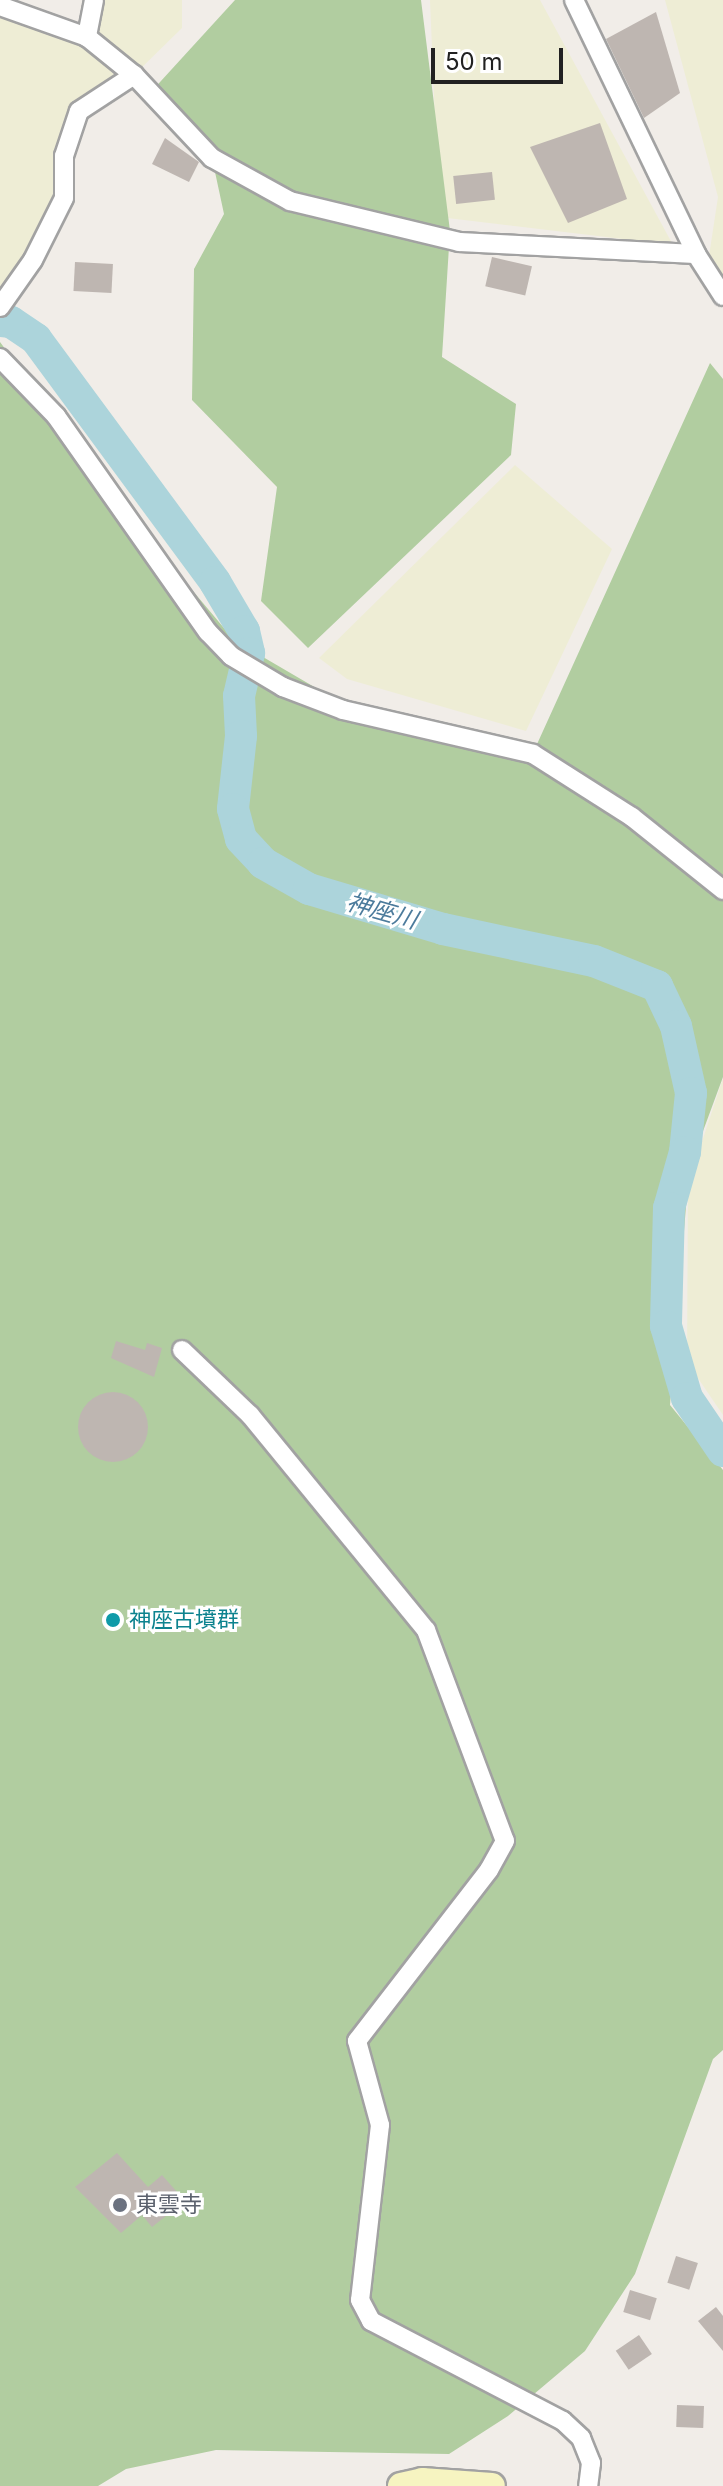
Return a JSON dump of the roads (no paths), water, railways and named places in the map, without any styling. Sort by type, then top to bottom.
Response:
[{"type":"main road","points":[[401,2486],[422,2481],[492,2486]]},
{"type":"street","points":[[87,37],[94,0]]},
{"type":"street","points":[[574,0],[696,254],[723,296]]},
{"type":"street","points":[[0,6],[87,37],[134,75],[212,158],[290,201],[459,242],[696,254]]},
{"type":"street","points":[[0,307],[33,260],[64,198],[64,156],[79,111],[134,75]]},
{"type":"street","points":[[0,358],[56,416],[208,632],[231,656],[283,687],[343,710],[550,761],[632,817],[723,890]]},
{"type":"street","points":[[182,1350],[250,1415],[426,1630],[505,1841],[489,1870],[357,2041],[380,2125],[360,2300],[371,2321],[563,2421],[581,2438],[591,2463],[588,2486]]},
{"type":"waterway","name":"神座川","points":[[0,321],[11,322],[36,339],[215,582],[244,631],[249,653],[239,696],[241,736],[233,809],[241,839],[263,863],[309,889],[443,929],[594,961],[657,986],[676,1026],[691,1093],[685,1152],[669,1208],[666,1326],[687,1398],[723,1451]]},
{"type":"place","name":"神座古墳群","points":[[113,1620]]},
{"type":"place","name":"東雲寺","points":[[120,2205]]}]
